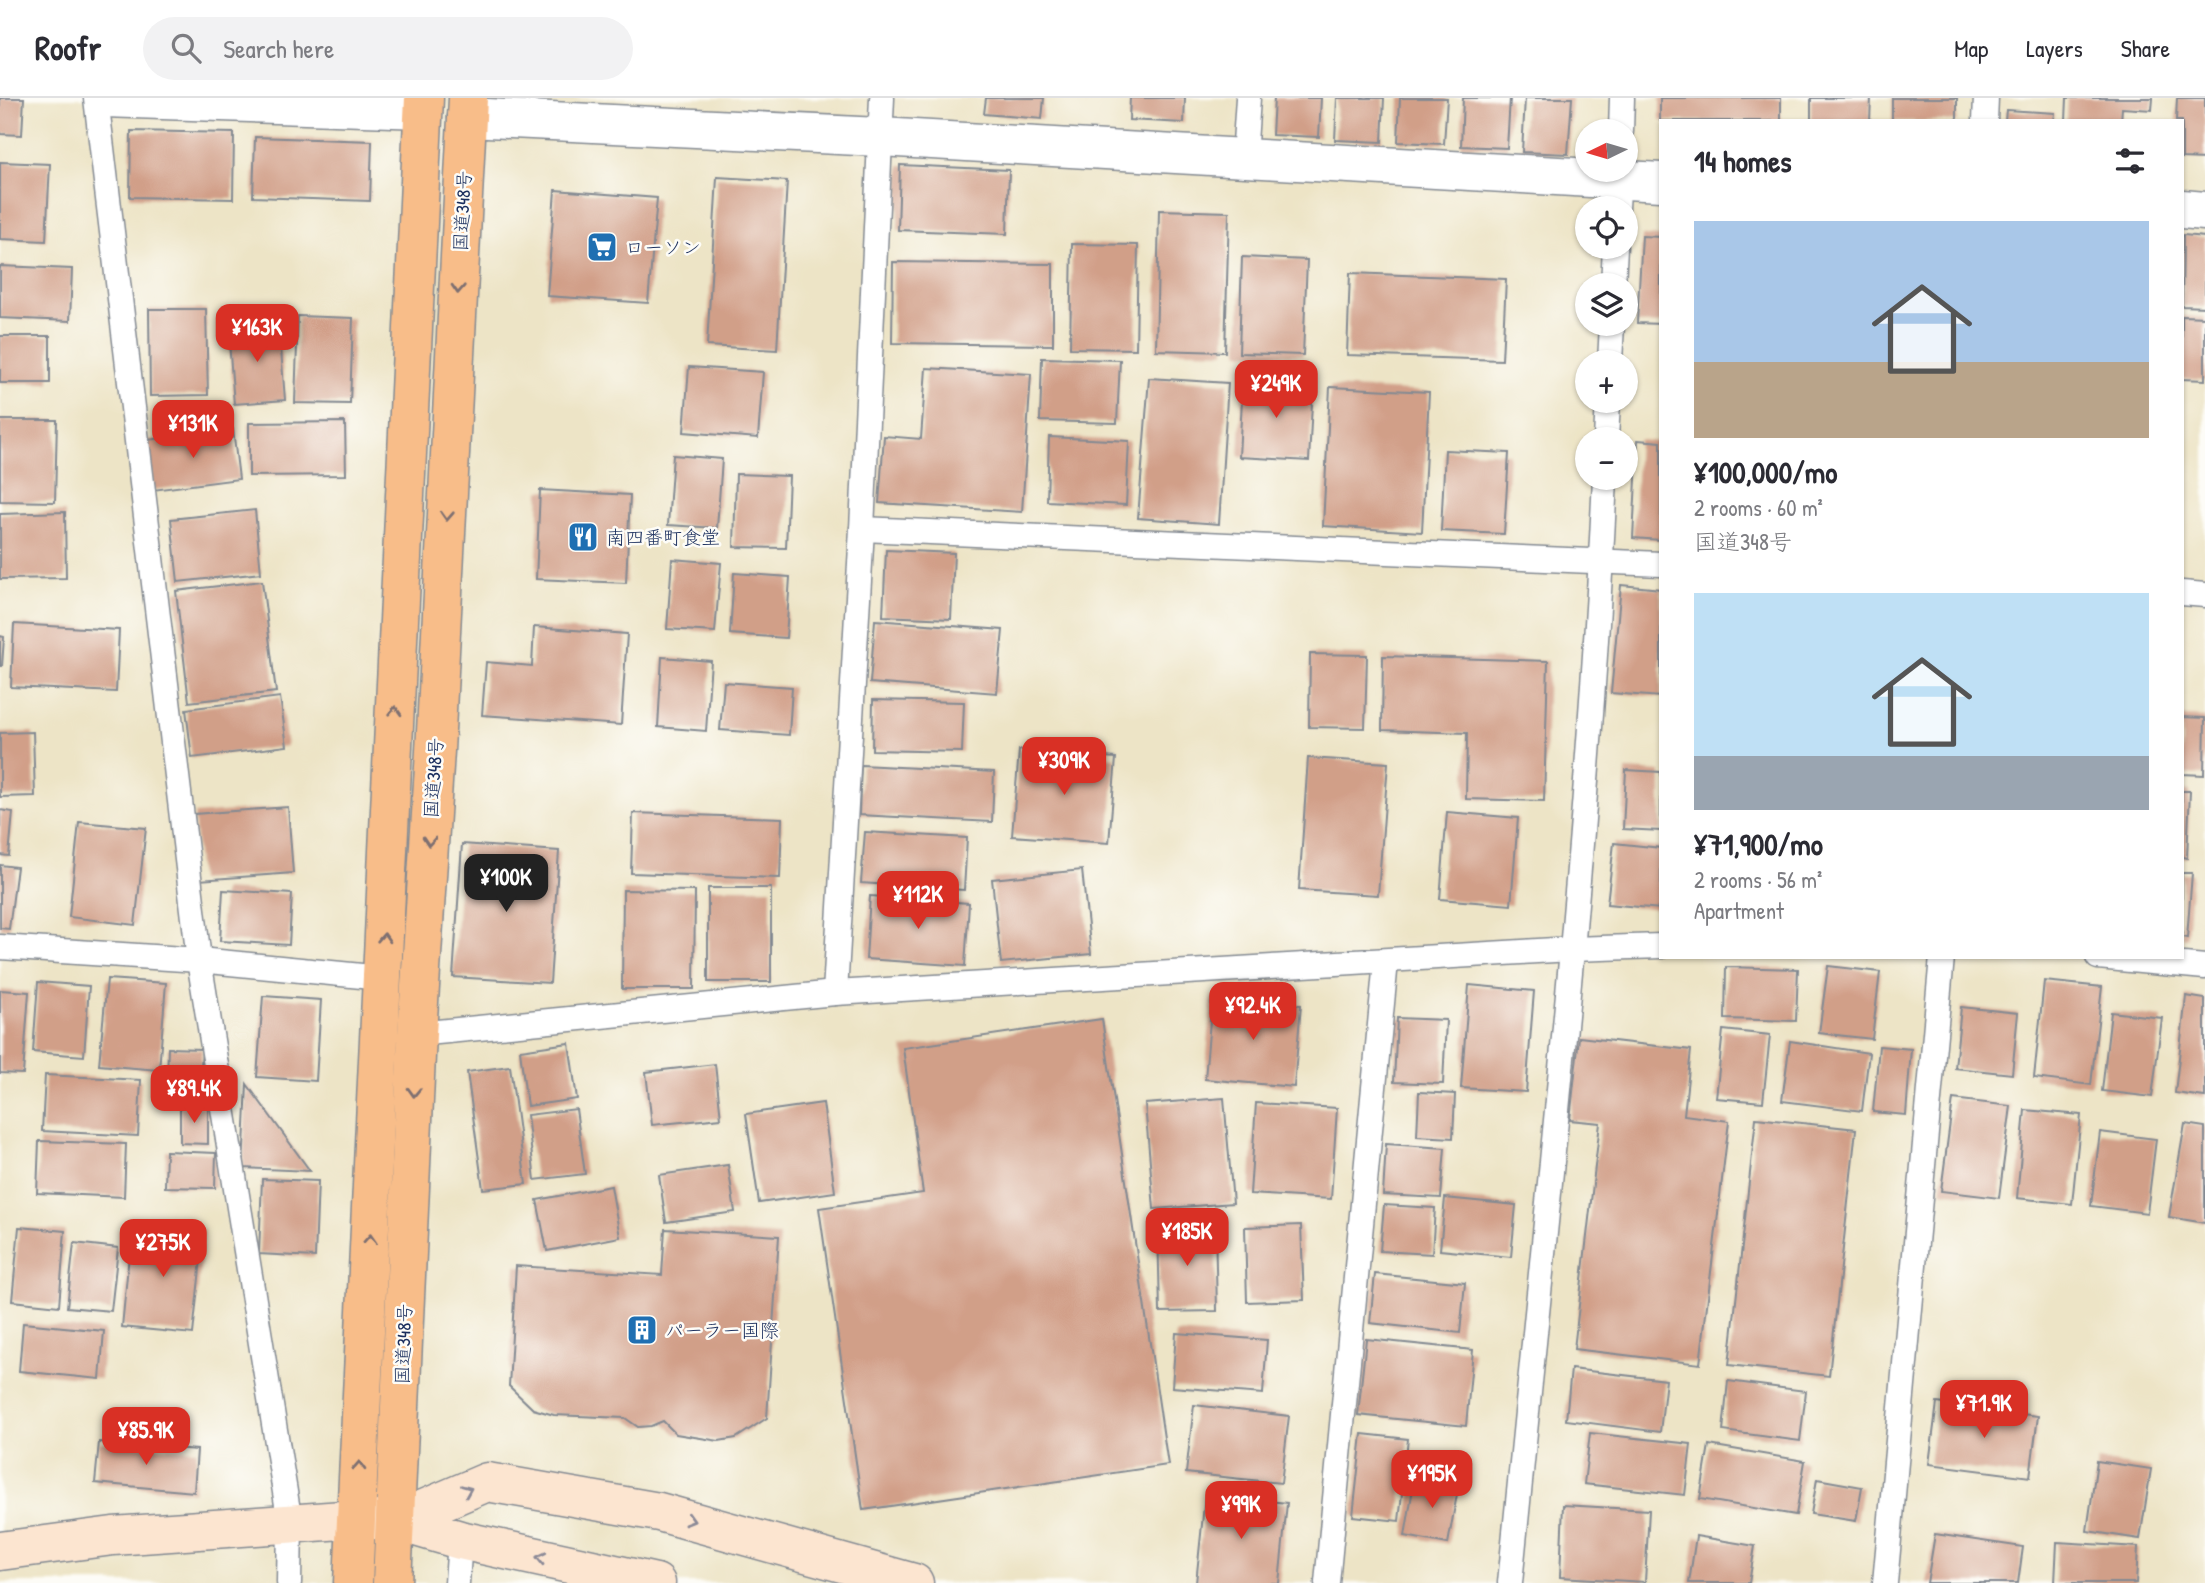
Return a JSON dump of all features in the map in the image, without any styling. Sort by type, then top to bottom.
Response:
[{"type":"highway","name":"国道348号","points":[[353,1583],[424,104]]},
{"type":"highway","name":"国道348号","points":[[392,1583],[417,1034],[435,751],[467,108]]},
{"type":"street","points":[[104,98],[424,104]]},
{"type":"street","points":[[467,108],[880,137],[1244,158],[1618,186],[1659,181]]},
{"type":"street","points":[[2184,209],[2205,211]]},
{"type":"street","points":[[396,1521],[487,1482],[659,1512],[914,1583]]},
{"type":"street","points":[[0,1552],[113,1536],[357,1519],[396,1521],[460,1540],[656,1583]]},
{"type":"lane","points":[[96,98],[199,960],[290,1523],[289,1583]]},
{"type":"lane","points":[[835,993],[862,529],[883,98]]},
{"type":"lane","points":[[1244,158],[1248,98]]},
{"type":"lane","points":[[1621,119],[1622,98]]},
{"type":"lane","points":[[1984,119],[1986,98]]},
{"type":"lane","points":[[1510,1583],[1572,949],[1604,490]]},
{"type":"lane","points":[[862,529],[1659,564]]},
{"type":"lane","points":[[2184,593],[2205,595]]},
{"type":"lane","points":[[417,1034],[835,993],[1659,946]]},
{"type":"lane","points":[[0,947],[199,960],[382,978]]},
{"type":"lane","points":[[1885,1583],[1942,959]]},
{"type":"lane","points":[[2119,959],[2205,967]]},
{"type":"lane","points":[[1327,1583],[1387,961]]},
{"type":"lane","points":[[457,1583],[460,1540]]},
{"type":"building","points":[[0,98],[24,98],[22,135],[0,134]]},
{"type":"building","points":[[986,98],[1044,98],[1042,119],[984,114]]},
{"type":"building","points":[[1130,98],[1185,98],[1184,123],[1129,120]]},
{"type":"building","points":[[1274,98],[1321,98],[1319,137],[1272,135]]},
{"type":"building","points":[[1337,98],[1384,98],[1382,142],[1335,140]]},
{"type":"building","points":[[1400,98],[1447,98],[1444,144],[1398,142]]},
{"type":"building","points":[[1463,98],[1510,98],[1507,148],[1461,146]]},
{"type":"building","points":[[1525,98],[1572,98],[1568,154],[1522,152]]},
{"type":"building","points":[[1660,98],[1781,98],[1781,119],[1660,119]]},
{"type":"building","points":[[1811,98],[1871,98],[1870,119],[1811,119]]},
{"type":"building","points":[[1892,98],[1957,98],[1957,119],[1892,119]]},
{"type":"building","points":[[2067,98],[2153,98],[2152,110],[2122,108],[2121,119],[2066,119]]},
{"type":"building","points":[[2177,98],[2205,98],[2205,159],[2184,158],[2184,119],[2176,119]]},
{"type":"building","points":[[2006,110],[2055,113],[2054,119],[2005,119]]},
{"type":"building","points":[[131,131],[234,133],[233,199],[130,197]]},
{"type":"building","points":[[255,137],[372,141],[370,201],[253,197]]},
{"type":"building","points":[[0,162],[50,164],[46,241],[0,239]]},
{"type":"building","points":[[900,165],[1009,170],[1007,234],[898,230]]},
{"type":"building","points":[[717,177],[787,181],[777,350],[707,346]]},
{"type":"building","name":"ローソン","points":[[555,190],[657,198],[648,303],[547,296]]},
{"type":"building","points":[[1159,210],[1229,212],[1225,352],[1156,350]]},
{"type":"building","points":[[2184,235],[2205,237],[2205,307],[2184,306]]},
{"type":"building","points":[[1642,236],[1659,237],[1659,324],[1638,323]]},
{"type":"building","points":[[1072,244],[1138,245],[1136,349],[1070,348]]},
{"type":"building","points":[[1242,257],[1307,260],[1303,355],[1239,353]]},
{"type":"building","points":[[893,262],[1053,264],[1053,345],[892,343]]},
{"type":"building","points":[[0,266],[72,269],[70,321],[0,318]]},
{"type":"building","points":[[1350,273],[1506,279],[1502,360],[1347,355]]},
{"type":"building","points":[[149,309],[206,309],[208,395],[150,396]]},
{"type":"building","points":[[298,316],[353,318],[350,404],[295,403]]},
{"type":"building","points":[[2184,316],[2205,317],[2205,380],[2184,379]]},
{"type":"building","points":[[279,324],[285,400],[234,404],[228,329]]},
{"type":"building","points":[[0,336],[50,336],[50,383],[0,383]]},
{"type":"building","points":[[1042,358],[1120,360],[1117,423],[1040,421]]},
{"type":"building","points":[[689,367],[763,372],[758,438],[684,432]]},
{"type":"building","points":[[926,368],[1031,374],[1022,512],[879,503],[884,436],[921,439]]},
{"type":"building","points":[[1149,378],[1228,383],[1219,524],[1138,518]]},
{"type":"building","points":[[1243,380],[1313,383],[1309,461],[1239,457]]},
{"type":"building","points":[[1330,387],[1429,392],[1422,532],[1323,526]]},
{"type":"building","points":[[0,420],[57,420],[55,502],[0,501]]},
{"type":"building","points":[[345,422],[346,475],[249,476],[249,423]]},
{"type":"building","points":[[233,429],[239,479],[153,490],[147,440]]},
{"type":"building","points":[[1049,437],[1129,441],[1126,505],[1047,501]]},
{"type":"building","points":[[1638,440],[1659,442],[1659,540],[1633,538],[1635,490],[1638,490]]},
{"type":"building","points":[[1445,450],[1509,453],[1504,534],[1441,531]]},
{"type":"building","points":[[673,455],[722,459],[717,528],[668,525]]},
{"type":"building","points":[[736,474],[789,476],[786,548],[734,547]]},
{"type":"building","name":"南四番町食堂","points":[[540,490],[630,495],[626,583],[536,579]]},
{"type":"building","points":[[255,510],[261,573],[178,582],[171,519]]},
{"type":"building","points":[[65,512],[66,578],[0,579],[0,514]]},
{"type":"building","points":[[886,550],[954,553],[951,619],[883,616]]},
{"type":"building","points":[[672,559],[721,563],[715,632],[667,629]]},
{"type":"building","points":[[734,573],[790,577],[786,638],[730,634]]},
{"type":"building","points":[[262,581],[276,692],[189,702],[176,591]]},
{"type":"building","points":[[1621,585],[1659,589],[1659,697],[1611,693]]},
{"type":"building","points":[[875,620],[1003,630],[997,693],[870,683]]},
{"type":"building","points":[[14,624],[119,630],[116,692],[11,687]]},
{"type":"building","points":[[534,627],[627,634],[621,725],[482,715],[486,662],[532,666]]},
{"type":"building","points":[[0,636],[4,637],[2,666],[0,666]]},
{"type":"building","points":[[1310,654],[1367,655],[1365,728],[1309,727]]},
{"type":"building","points":[[1383,656],[1548,661],[1544,801],[1466,799],[1467,733],[1382,730]]},
{"type":"building","points":[[662,657],[711,661],[706,731],[658,727]]},
{"type":"building","points":[[724,682],[792,687],[789,735],[720,730]]},
{"type":"building","points":[[280,697],[287,746],[192,758],[186,709]]},
{"type":"building","points":[[873,700],[964,702],[962,752],[872,750]]},
{"type":"building","points":[[2184,717],[2205,718],[2204,775],[2184,774]]},
{"type":"building","points":[[33,732],[35,796],[0,797],[0,733]]},
{"type":"building","points":[[1019,750],[1116,758],[1109,843],[1012,836]]},
{"type":"building","points":[[1308,758],[1388,763],[1378,895],[1299,890]]},
{"type":"building","points":[[861,765],[994,772],[992,822],[859,815]]},
{"type":"building","points":[[1626,770],[1659,772],[1659,831],[1623,829]]},
{"type":"building","points":[[2184,791],[2190,791],[2187,858],[2184,857]]},
{"type":"building","points":[[288,807],[293,873],[199,880],[194,814]]},
{"type":"building","points":[[0,810],[13,812],[9,856],[0,855]]},
{"type":"building","points":[[1447,812],[1518,818],[1511,905],[1440,899]]},
{"type":"building","points":[[633,813],[782,818],[780,878],[631,873]]},
{"type":"building","points":[[79,822],[146,828],[135,925],[69,917]]},
{"type":"building","points":[[865,832],[967,838],[964,890],[861,883]]},
{"type":"building","points":[[1614,843],[1659,848],[1659,909],[1607,904]]},
{"type":"building","points":[[462,844],[559,851],[550,983],[453,977]]},
{"type":"building","points":[[0,865],[17,867],[9,929],[0,928]]},
{"type":"building","points":[[1082,870],[1091,954],[1001,963],[992,879]]},
{"type":"building","points":[[2184,873],[2192,873],[2187,938],[2184,937]]},
{"type":"building","points":[[708,888],[771,888],[771,982],[708,982]]},
{"type":"building","points":[[223,890],[292,894],[289,945],[220,941]]},
{"type":"building","points":[[623,890],[695,891],[694,989],[622,989]]},
{"type":"building","points":[[870,896],[969,903],[965,966],[866,959]]},
{"type":"building","points":[[1828,966],[1880,972],[1872,1039],[1819,1033]]},
{"type":"building","points":[[1726,967],[1798,969],[1796,1021],[1725,1019]]},
{"type":"building","points":[[107,979],[166,983],[159,1070],[99,1065]]},
{"type":"building","points":[[2044,981],[2102,987],[2091,1085],[2034,1078]]},
{"type":"building","points":[[38,982],[89,986],[84,1056],[33,1052]]},
{"type":"building","points":[[1469,985],[1534,991],[1526,1092],[1461,1088]]},
{"type":"building","points":[[0,990],[29,992],[23,1074],[0,1073]]},
{"type":"building","points":[[263,996],[321,1000],[316,1081],[257,1077]]},
{"type":"building","points":[[2186,996],[2205,999],[2205,1097],[2175,1093]]},
{"type":"building","points":[[1212,997],[1301,1005],[1294,1087],[1205,1079]]},
{"type":"building","points":[[1961,1007],[2018,1013],[2012,1074],[1955,1068]]},
{"type":"building","points":[[2111,1012],[2162,1018],[2152,1097],[2102,1091]]},
{"type":"building","points":[[1397,1018],[1446,1020],[1443,1084],[1394,1082]]},
{"type":"building","points":[[1102,1019],[1168,1465],[863,1510],[819,1208],[923,1193],[903,1048]]},
{"type":"building","points":[[1723,1030],[1770,1035],[1763,1102],[1716,1098]]},
{"type":"building","points":[[1579,1037],[1691,1050],[1684,1115],[1729,1121],[1700,1364],[1574,1349],[1600,1123],[1570,1120]]},
{"type":"building","points":[[1790,1041],[1869,1053],[1862,1111],[1782,1101]]},
{"type":"building","points":[[569,1043],[577,1099],[527,1106],[520,1050]]},
{"type":"building","points":[[1879,1046],[1911,1049],[1906,1115],[1873,1112]]},
{"type":"building","points":[[168,1048],[202,1049],[200,1081],[167,1080]]},
{"type":"building","points":[[715,1064],[721,1118],[652,1125],[646,1072]]},
{"type":"building","points":[[510,1066],[526,1184],[483,1189],[467,1072]]},
{"type":"building","points":[[45,1075],[141,1080],[138,1136],[42,1131]]},
{"type":"building","points":[[247,1084],[310,1171],[243,1168]]},
{"type":"building","points":[[1419,1092],[1455,1094],[1453,1138],[1417,1136]]},
{"type":"building","points":[[1224,1098],[1233,1203],[1154,1209],[1145,1104]]},
{"type":"building","points":[[1953,1099],[2011,1106],[1999,1198],[1941,1191]]},
{"type":"building","points":[[823,1103],[835,1192],[759,1203],[746,1114]]},
{"type":"building","points":[[1256,1103],[1337,1108],[1331,1199],[1250,1194]]},
{"type":"building","points":[[180,1106],[208,1107],[208,1144],[180,1143]]},
{"type":"building","points":[[576,1109],[585,1174],[535,1180],[527,1115]]},
{"type":"building","points":[[2025,1110],[2081,1115],[2072,1204],[2017,1198]]},
{"type":"building","points":[[1756,1118],[1856,1129],[1829,1376],[1729,1365]]},
{"type":"building","points":[[2185,1124],[2205,1127],[2205,1223],[2169,1217]]},
{"type":"building","points":[[2100,1132],[2156,1139],[2147,1213],[2091,1206]]},
{"type":"building","points":[[39,1141],[126,1144],[124,1197],[37,1193]]},
{"type":"building","points":[[1386,1144],[1445,1148],[1441,1198],[1383,1195]]},
{"type":"building","points":[[166,1151],[216,1153],[215,1188],[165,1187]]},
{"type":"building","points":[[728,1165],[735,1212],[666,1222],[659,1175]]},
{"type":"building","points":[[262,1179],[318,1181],[315,1257],[259,1254]]},
{"type":"building","points":[[611,1186],[620,1237],[547,1251],[537,1200]]},
{"type":"building","points":[[1445,1198],[1516,1205],[1511,1257],[1440,1250]]},
{"type":"building","points":[[1384,1205],[1435,1208],[1432,1254],[1380,1251]]},
{"type":"building","points":[[132,1224],[204,1231],[193,1334],[122,1327]]},
{"type":"building","points":[[1215,1225],[1217,1311],[1160,1312],[1158,1226]]},
{"type":"building","points":[[1301,1225],[1304,1300],[1247,1302],[1245,1227]]},
{"type":"building","points":[[19,1227],[65,1231],[59,1306],[12,1301]]},
{"type":"building","name":"パーラー国際","points":[[665,1229],[779,1236],[767,1418],[736,1438],[719,1441],[676,1434],[663,1421],[638,1427],[625,1418],[554,1415],[533,1409],[509,1386],[516,1266],[662,1275]]},
{"type":"building","points":[[74,1243],[118,1248],[111,1311],[67,1307]]},
{"type":"building","points":[[1375,1274],[1465,1283],[1460,1333],[1370,1323]]},
{"type":"building","points":[[23,1323],[104,1331],[100,1379],[19,1371]]},
{"type":"building","points":[[1176,1333],[1267,1340],[1263,1394],[1172,1387]]},
{"type":"building","points":[[1366,1339],[1473,1350],[1466,1426],[1358,1415]]},
{"type":"building","points":[[1571,1369],[1666,1380],[1660,1432],[1566,1420]]},
{"type":"building","points":[[1728,1381],[1806,1391],[1800,1441],[1723,1431]]},
{"type":"building","points":[[1937,1403],[2038,1416],[2030,1477],[1929,1464]]},
{"type":"building","points":[[1194,1405],[1289,1416],[1281,1483],[1186,1473]]},
{"type":"building","points":[[1590,1433],[1691,1444],[1685,1495],[1584,1484]]},
{"type":"building","points":[[1362,1434],[1408,1439],[1399,1521],[1353,1516]]},
{"type":"building","points":[[99,1442],[197,1450],[194,1492],[95,1483]]},
{"type":"building","points":[[1709,1445],[1805,1461],[1796,1515],[1700,1499]]},
{"type":"building","points":[[2097,1461],[2151,1469],[2140,1539],[2087,1531]]},
{"type":"building","points":[[1415,1476],[1459,1483],[1448,1544],[1405,1536]]},
{"type":"building","points":[[1817,1479],[1862,1487],[1856,1521],[1811,1514]]},
{"type":"building","points":[[1205,1495],[1287,1503],[1279,1583],[1196,1583]]},
{"type":"building","points":[[1563,1505],[1649,1510],[1645,1582],[1560,1577]]},
{"type":"building","points":[[1935,1534],[2023,1547],[2018,1583],[1927,1583]]},
{"type":"building","points":[[1696,1536],[1755,1546],[1749,1583],[1689,1583]]},
{"type":"building","points":[[2057,1542],[2138,1547],[2136,1583],[2055,1583]]},
{"type":"place","name":"ローソン","points":[[602,247]]},
{"type":"place","name":"南四番町食堂","points":[[583,537]]},
{"type":"place","name":"パーラー国際","points":[[642,1330]]}]
